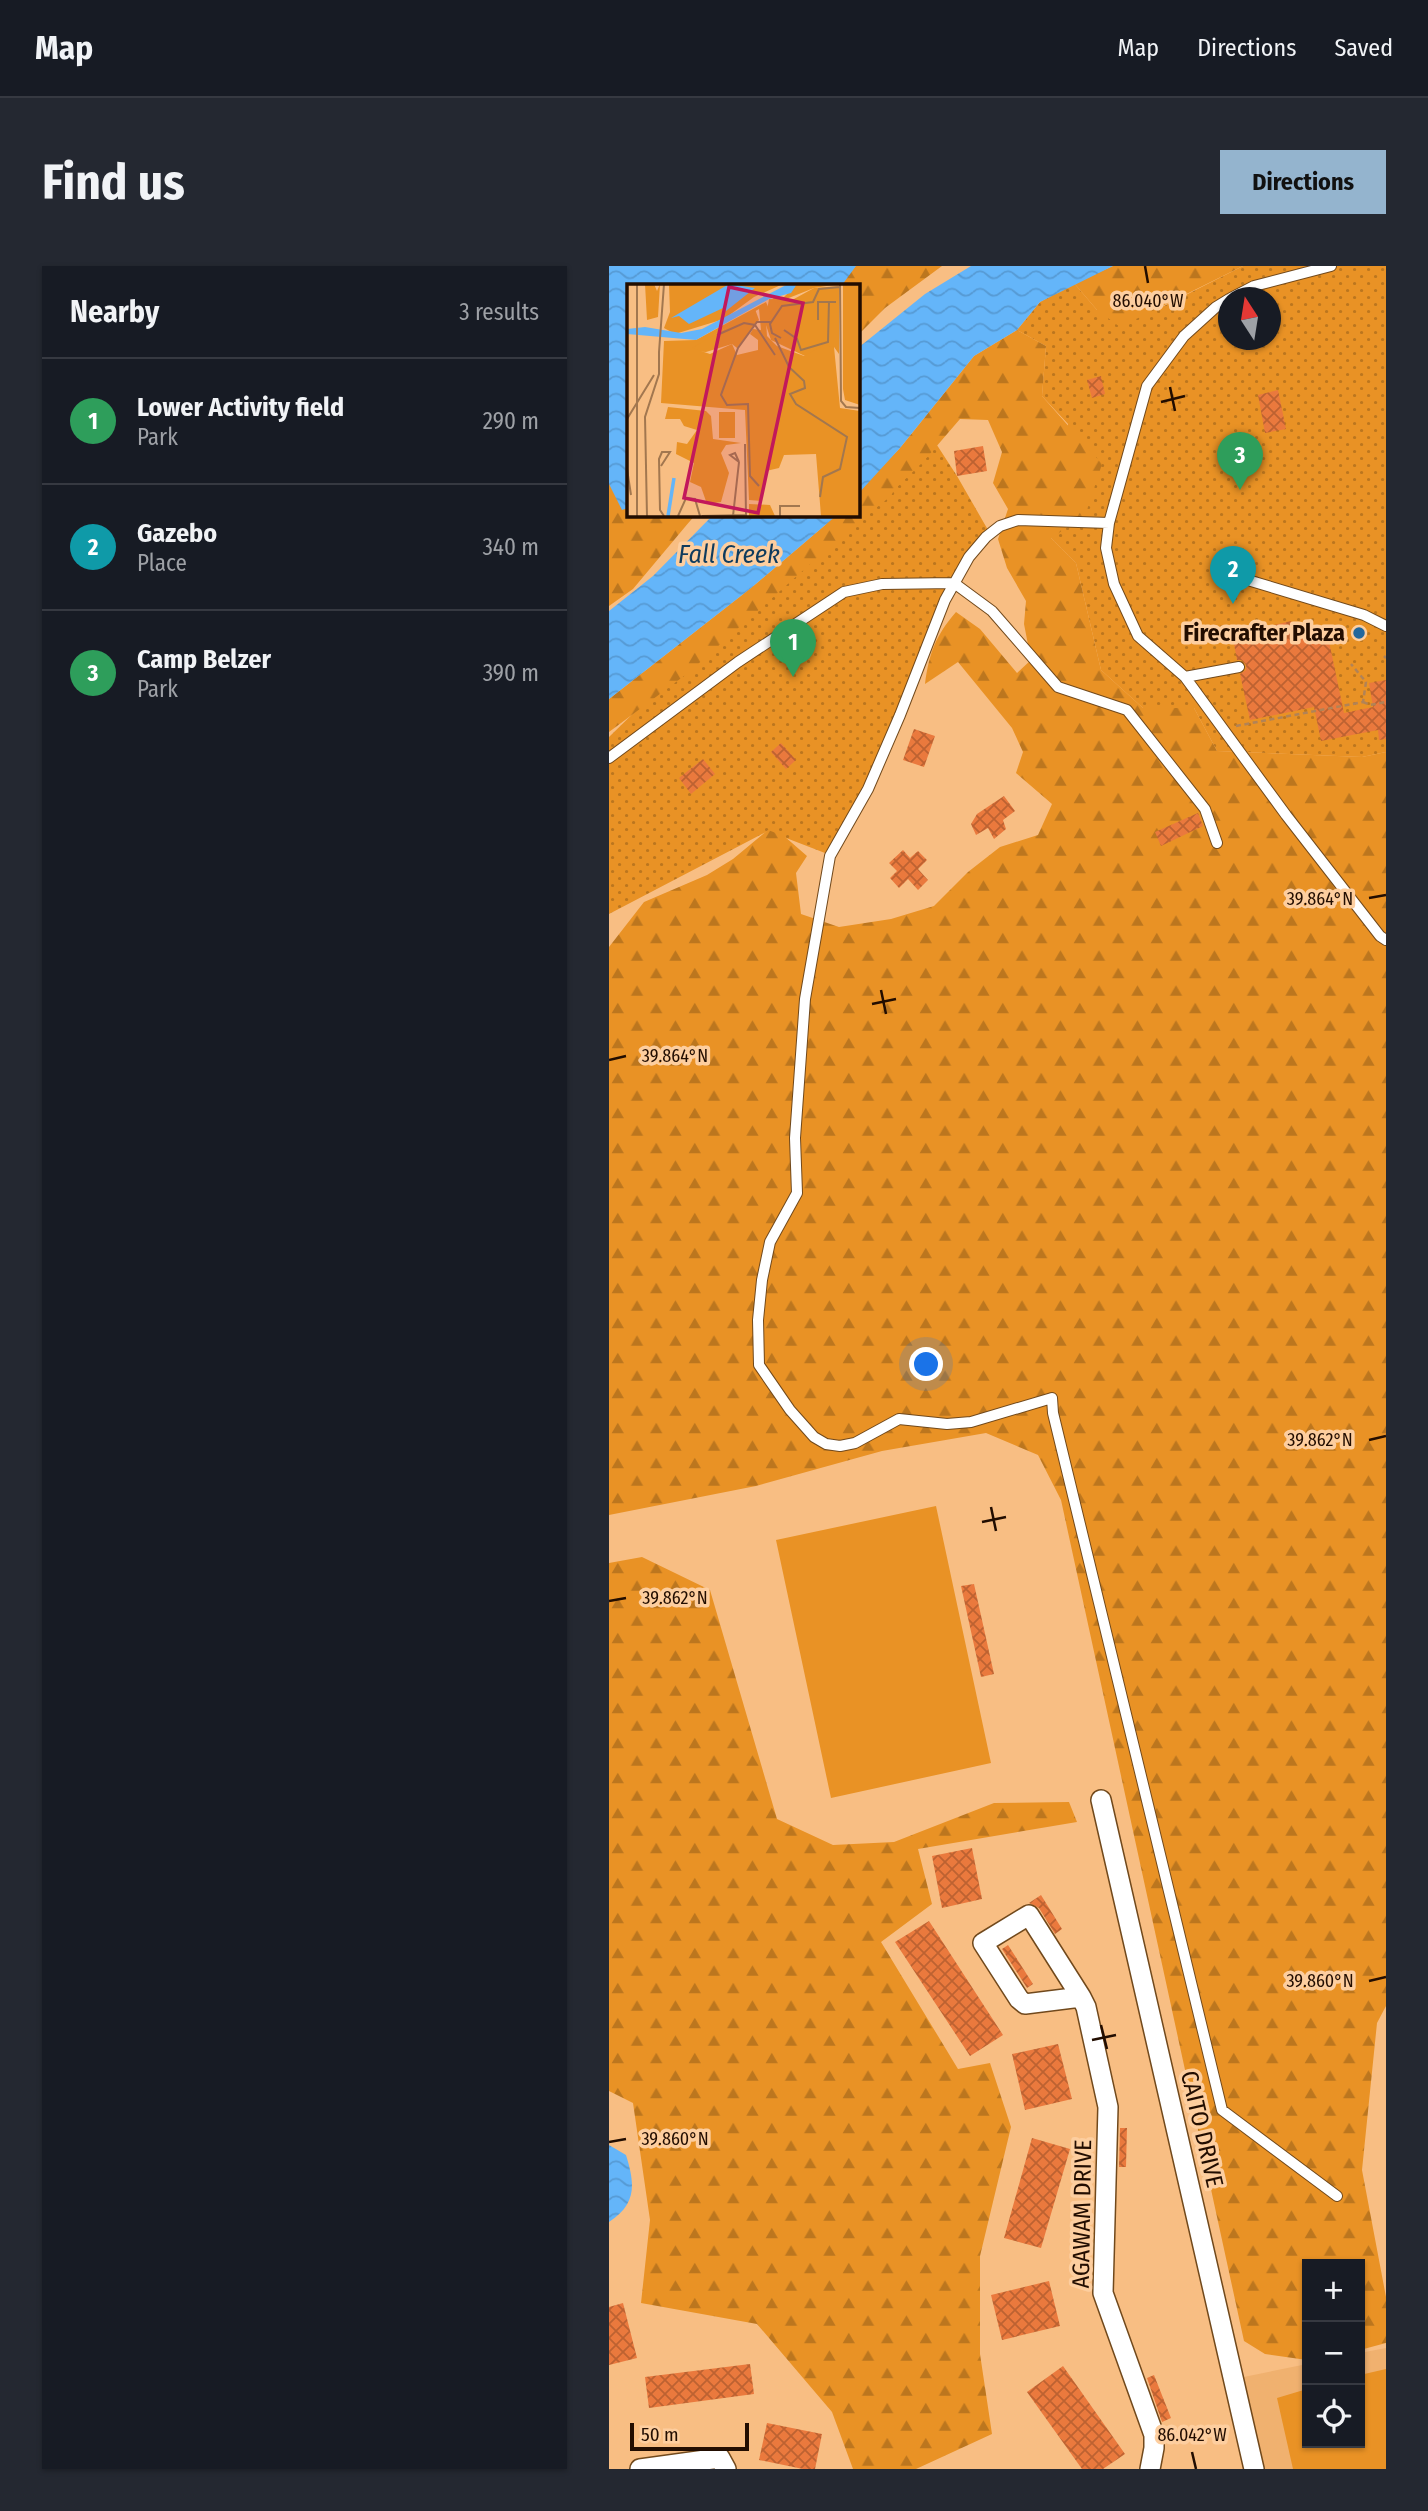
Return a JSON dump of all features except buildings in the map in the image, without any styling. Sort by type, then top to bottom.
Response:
[{"type":"street","name":"CAITO DRIVE","points":[[1101,1800],[1254,2469]]},
{"type":"street","name":"AGAWAM DRIVE","points":[[1081,1997],[1025,2004],[1019,1999],[983,1943],[1029,1915],[1081,1997],[1086,2007],[1108,2107],[1103,2293],[1154,2435],[1150,2469]]},
{"type":"street","points":[[640,2469],[720,2458],[726,2469]]},
{"type":"lane","points":[[1252,287],[1331,266]]},
{"type":"lane","points":[[1218,306],[1184,336],[1147,386],[1109,523],[1106,548],[1114,584],[1138,636],[1185,677],[1286,815],[1380,936],[1386,940]]},
{"type":"lane","points":[[1109,523],[1017,520],[1000,526],[969,556],[945,600],[868,789],[830,856],[805,999],[795,1138],[797,1193],[770,1242],[765,1258],[758,1320],[759,1365],[790,1410],[814,1437],[826,1444],[840,1446],[863,1439],[899,1419],[947,1424],[971,1422],[1052,1398],[1056,1427],[1222,2110],[1338,2196]]},
{"type":"lane","points":[[1251,581],[1364,615],[1386,626]]},
{"type":"lane","points":[[609,758],[738,662],[844,593],[882,584],[954,583],[992,611],[1058,687],[1127,710],[1205,809],[1217,843]]},
{"type":"lane","points":[[1185,677],[1239,667]]},
{"type":"path","points":[[1351,664],[1366,682],[1363,702]]},
{"type":"path","points":[[1223,729],[1363,702],[1370,705],[1386,702]]},
{"type":"shaded area","points":[[1386,2348],[1386,2469],[1254,2469],[1234,2379],[1302,2365],[1302,2448],[1365,2448],[1365,2352]]},
{"type":"green space","points":[[609,266],[942,266],[885,308],[859,334],[859,284],[627,284],[627,516],[694,516],[633,589],[609,606]]},
{"type":"green space","points":[[1113,266],[1243,266],[1120,327],[1097,310],[1074,283]]},
{"type":"green space","points":[[1243,266],[1386,266],[1386,752],[1362,757],[1217,751],[1194,708],[1143,708],[1101,670],[1076,563],[1051,538],[1068,424],[1042,396],[1046,346],[1017,330],[1040,302],[1074,283],[1097,310],[1162,307]]},
{"type":"green space","points":[[1017,330],[1046,346],[1042,396],[1102,464],[1085,516],[1051,538],[1076,563],[1101,670],[1143,708],[1194,708],[1217,751],[1362,757],[1386,752],[1386,2006],[1377,2023],[1362,2170],[1386,2297],[1386,2343],[1365,2349],[1365,2259],[1302,2259],[1302,2359],[1265,2354],[1244,2341],[1061,1500],[1038,1455],[986,1433],[882,1451],[756,1486],[609,1515],[609,947],[644,902],[707,875],[733,859],[768,830],[784,836],[807,856],[796,873],[801,914],[839,927],[891,919],[934,906],[968,872],[1000,847],[1038,835],[1052,804],[1016,773],[1023,752],[1012,728],[958,662],[925,684],[935,645],[956,612],[980,629],[1017,673],[1031,660],[1024,624],[1026,601],[1007,568],[998,539],[1008,509],[993,483],[1002,452],[988,420],[960,419],[891,496],[853,526],[688,673],[609,732],[609,699],[751,588],[836,516],[859,516],[859,493],[900,448],[974,356]]},
{"type":"green space","points":[[924,425],[988,530],[952,586],[867,791],[825,853],[768,831],[609,914],[609,737],[835,516],[859,516],[859,489]]},
{"type":"green space","points":[[936,1506],[991,1763],[831,1798],[776,1540]]},
{"type":"green space","points":[[642,1557],[710,1590],[777,1819],[833,1845],[894,1842],[994,1803],[1069,1802],[1077,1822],[918,1849],[932,1904],[881,1942],[958,2069],[990,2063],[1011,2127],[980,2256],[980,2354],[992,2434],[916,2469],[853,2469],[832,2412],[757,2324],[641,2303],[650,2220],[633,2103],[609,2091],[609,1563]]},
{"type":"green space","points":[[1386,2369],[1386,2469],[1293,2469],[1277,2398],[1302,2390],[1302,2448],[1365,2448],[1365,2374]]},
{"type":"water","points":[[609,266],[856,266],[843,284],[627,284],[627,508],[622,510],[609,484]]},
{"type":"water","points":[[971,266],[1113,266],[1040,302],[1017,330],[974,356],[900,448],[859,493],[859,347],[925,294]]},
{"type":"water","name":"Fall Creek","points":[[712,516],[836,516],[751,588],[609,699],[609,611],[653,576]]},
{"type":"water","points":[[609,2145],[626,2155],[632,2184],[625,2208],[609,2222]]},
{"type":"place","name":"Camp Belzer","points":[[1240,490]]},
{"type":"place","name":"Gazebo","points":[[1233,604]]},
{"type":"place","name":"Firecrafter Plaza","points":[[1359,633]]},
{"type":"place","name":"Lower Activity field","points":[[793,677]]}]
